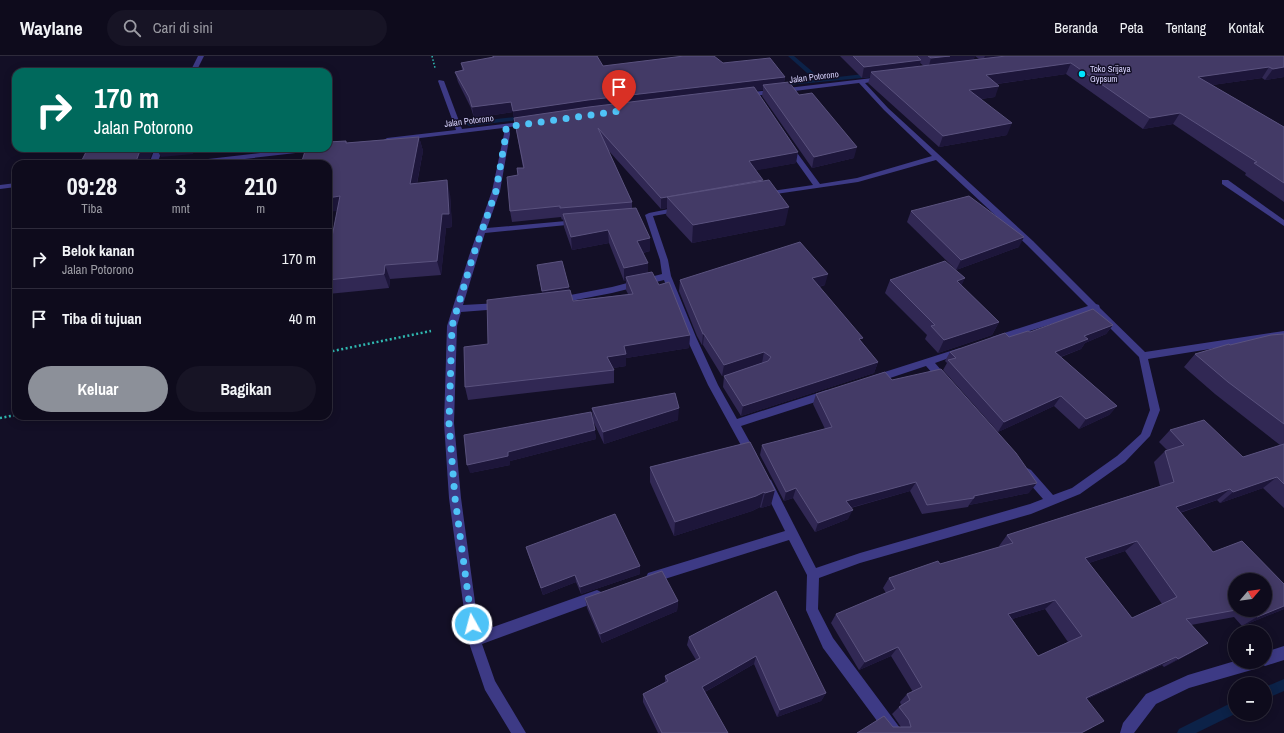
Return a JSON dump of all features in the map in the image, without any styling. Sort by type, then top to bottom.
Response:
[{"type":"street","points":[[195,68],[201,56]]},
{"type":"street","name":"Jalan Potorono","points":[[739,96],[757,98],[890,78]]},
{"type":"street","points":[[440,81],[460,132]]},
{"type":"street","points":[[813,575],[860,558],[1031,509],[1076,491],[1121,459],[1145,436],[1155,410],[1143,356],[1096,307],[1030,243],[886,109],[861,82]]},
{"type":"street","name":"Jalan Potorono","points":[[382,141],[506,127],[536,122]]},
{"type":"street","points":[[506,127],[496,191],[456,309],[452,326],[449,423],[455,498],[474,640],[490,684],[519,733]]},
{"type":"street","points":[[784,138],[817,185]]},
{"type":"street","points":[[217,160],[287,152]]},
{"type":"street","points":[[755,195],[858,180],[937,157]]},
{"type":"street","points":[[1225,182],[1284,224]]},
{"type":"street","points":[[0,187],[12,186]]},
{"type":"street","points":[[686,208],[646,216],[664,260],[667,276],[691,337],[717,384],[735,424],[759,467],[813,575],[812,610],[828,643],[895,733]]},
{"type":"street","points":[[482,231],[589,220]]},
{"type":"street","points":[[552,301],[612,290],[667,276]]},
{"type":"street","points":[[456,309],[507,305]]},
{"type":"street","points":[[988,342],[1096,307]]},
{"type":"street","points":[[1143,356],[1284,334]]},
{"type":"street","points":[[868,381],[973,346]]},
{"type":"street","points":[[928,361],[954,390]]},
{"type":"street","points":[[735,424],[839,390]]},
{"type":"street","points":[[1020,466],[1052,501]]},
{"type":"street","points":[[643,580],[792,534]]},
{"type":"street","points":[[474,640],[608,592]]},
{"type":"street","points":[[1272,657],[1284,653]]},
{"type":"street","points":[[1127,733],[1128,728],[1151,699],[1188,682],[1232,669]]},
{"type":"path","points":[[432,56],[434,64]]},
{"type":"path","points":[[332,351],[452,326]]},
{"type":"path","points":[[0,418],[12,416]]},
{"type":"building","points":[[493,56],[597,56],[603,66],[684,56],[714,56],[723,63],[770,58],[785,77],[588,100],[513,111],[511,102],[472,107],[469,97],[455,72],[464,70],[461,63],[494,57]]},
{"type":"building","points":[[853,56],[917,56],[921,60],[864,67]]},
{"type":"building","points":[[928,56],[950,56],[931,58]]},
{"type":"building","points":[[1006,56],[1284,56],[1284,67],[1273,69],[1269,67],[1198,77],[1284,127],[1284,183],[1254,163],[1257,162],[1180,113],[1150,118],[1071,63],[986,75],[999,86],[969,90],[1012,123],[943,136],[871,72]]},
{"type":"building","points":[[789,82],[799,95],[812,93],[857,147],[814,157],[763,85]]},
{"type":"building","points":[[754,87],[798,152],[749,161],[763,180],[661,198],[598,128],[632,202],[560,208],[560,206],[510,211],[507,177],[518,175],[517,168],[524,168],[514,118],[589,107]]},
{"type":"building","points":[[419,137],[410,184],[447,180],[449,214],[442,214],[437,261],[385,265],[384,274],[332,280],[332,237],[340,196],[332,197],[332,160],[302,160],[305,152],[332,152],[332,142],[346,141],[346,143]]},
{"type":"building","points":[[86,152],[140,152],[136,160],[82,160]]},
{"type":"building","points":[[769,180],[789,207],[693,225],[667,197]]},
{"type":"building","points":[[969,196],[1024,237],[961,260],[911,211]]},
{"type":"building","points":[[636,208],[650,238],[637,241],[648,263],[624,268],[608,230],[571,237],[563,214]]},
{"type":"building","points":[[800,242],[828,274],[812,278],[863,338],[859,339],[878,362],[743,406],[724,376],[768,361],[771,357],[764,352],[724,365],[703,334],[680,280]]},
{"type":"building","points":[[562,261],[569,287],[542,291],[537,265]]},
{"type":"building","points":[[945,261],[965,278],[957,281],[999,322],[944,340],[931,326],[935,325],[890,280]]},
{"type":"building","points":[[652,272],[659,285],[669,282],[690,335],[624,346],[626,354],[607,357],[614,370],[465,387],[464,347],[488,344],[487,300],[570,290],[573,301],[633,294],[626,277]]},
{"type":"building","points":[[1093,309],[1113,325],[1084,336],[1088,339],[1055,352],[1117,406],[1086,419],[1061,396],[1004,422],[948,360],[956,358],[950,352],[1005,333],[1009,337],[1028,331],[1030,332]]},
{"type":"building","points":[[1284,334],[1284,424],[1228,382],[1195,354],[1229,344],[1271,335]]},
{"type":"building","points":[[941,369],[1016,453],[1037,483],[974,496],[974,498],[927,505],[916,482],[846,501],[853,510],[818,523],[796,488],[786,492],[762,445],[832,427],[816,394],[885,372],[892,380]]},
{"type":"building","points":[[675,393],[679,408],[603,432],[592,408]]},
{"type":"building","points":[[591,412],[595,430],[508,452],[508,456],[467,465],[464,435]]},
{"type":"building","points":[[1204,420],[1243,457],[1284,444],[1284,484],[1277,477],[1233,492],[1230,489],[1176,507],[1213,552],[1242,541],[1284,584],[1284,606],[1272,611],[1272,573],[1228,573],[1228,611],[1186,619],[1208,643],[1178,659],[1176,657],[1086,698],[1104,721],[1081,733],[857,733],[884,716],[893,727],[911,727],[909,720],[899,707],[910,700],[907,694],[922,687],[898,647],[865,662],[836,614],[895,589],[889,578],[938,561],[940,564],[1013,543],[1007,535],[1174,482],[1165,451],[1184,445],[1170,430]],"holes":[[[1137,541],[1177,597],[1132,618],[1085,558]],[[1055,600],[1082,636],[1038,656],[1008,614]]]},
{"type":"building","points":[[750,442],[775,490],[764,492],[756,496],[675,522],[650,467]]},
{"type":"building","points":[[615,514],[640,566],[580,587],[575,575],[541,588],[526,547]]},
{"type":"building","points":[[662,571],[678,601],[600,634],[585,598]]},
{"type":"building","points":[[776,591],[826,693],[780,710],[756,656],[702,687],[728,733],[662,733],[643,694],[668,681],[665,676],[700,658],[689,637]]},
{"type":"waterway","points":[[791,56],[820,81]]},
{"type":"waterway","points":[[820,81],[872,75]]},
{"type":"waterway","points":[[780,85],[820,81]]},
{"type":"waterway","points":[[469,124],[525,118]]},
{"type":"waterway","points":[[1272,690],[1284,685]]},
{"type":"waterway","points":[[1183,733],[1228,710]]},
{"type":"place","name":"Toko Srijaya Gypsum","points":[[1082,74]]},
{"type":"route","points":[[472,624],[455,498],[449,423],[452,326],[473,256],[496,191],[506,127],[589,114],[619,111]]}]
